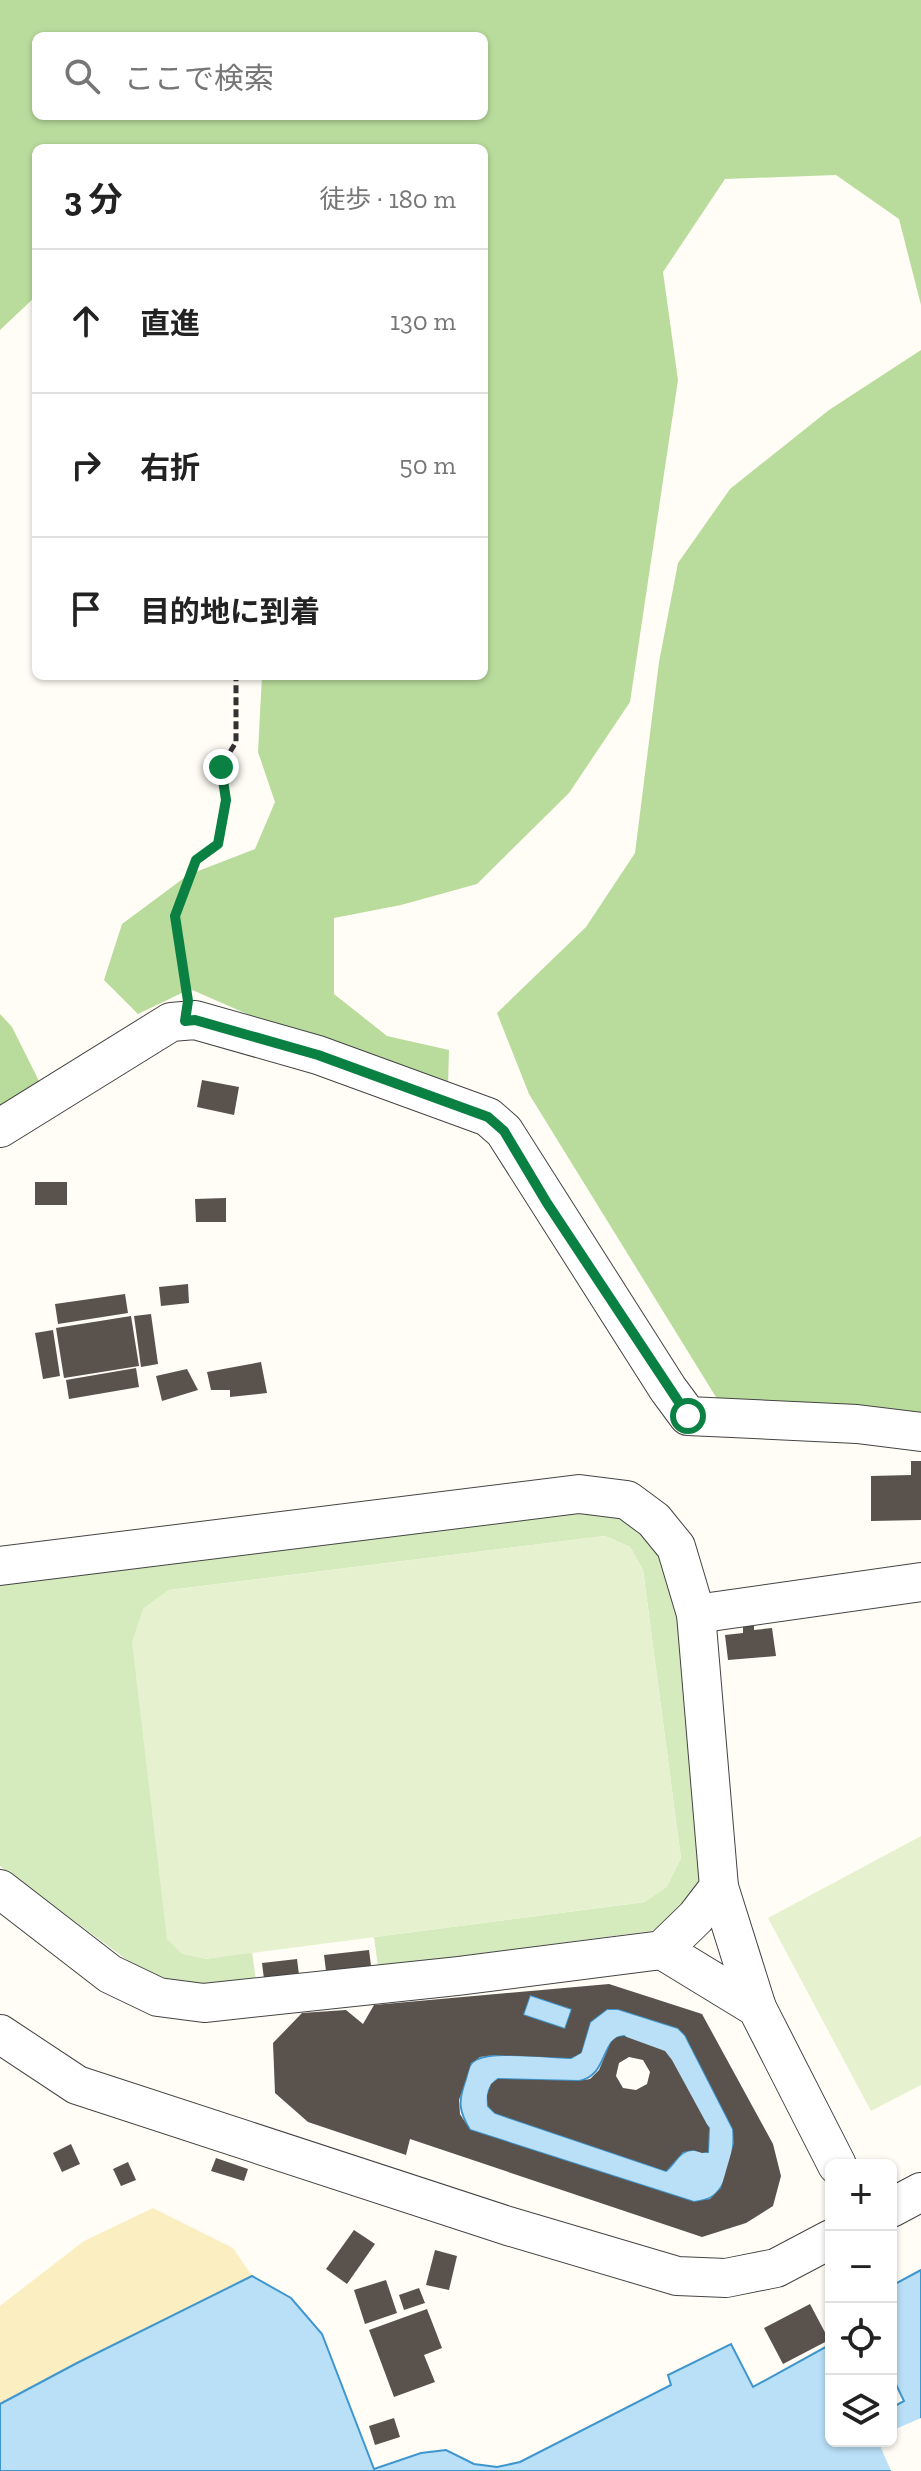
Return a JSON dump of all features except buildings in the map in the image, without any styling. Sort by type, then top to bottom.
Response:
[{"type":"street","points":[[0,1128],[171,1022],[195,1020],[318,1055],[488,1117],[504,1131],[573,1243],[688,1416],[857,1424],[921,1432]]},
{"type":"street","points":[[0,1566],[579,1494],[627,1500],[654,1520],[676,1547],[696,1614],[719,1887],[757,2008],[834,2159]]},
{"type":"street","points":[[696,1614],[921,1582]]},
{"type":"street","points":[[0,1889],[110,1974],[158,1997],[204,2003],[662,1950],[696,1917],[719,1887]]},
{"type":"street","points":[[662,1950],[757,2008]]},
{"type":"street","points":[[0,2034],[21,2051],[77,2085],[508,2226],[677,2276],[726,2278],[776,2268],[825,2242]]},
{"type":"street","points":[[897,2205],[921,2192]]},
{"type":"path","points":[[185,1021],[188,1001],[175,916],[196,860],[218,844],[226,800],[221,767],[236,742],[236,680]]},
{"type":"green space","points":[[0,0],[921,0],[921,305],[899,219],[836,175],[725,179],[663,272],[678,380],[630,702],[569,793],[477,884],[401,905],[334,918],[334,994],[387,1036],[449,1050],[448,1086],[270,1024],[190,989],[138,1014],[104,980],[122,924],[188,875],[255,849],[275,802],[258,752],[262,680],[488,680],[488,144],[32,144],[32,300],[0,330]]},
{"type":"green space","points":[[921,350],[921,1422],[719,1402],[529,1094],[497,1013],[586,927],[635,853],[659,662],[678,563],[730,489],[829,410]]},
{"type":"green space","points":[[0,1014],[12,1027],[43,1089],[0,1114]]},
{"type":"green space","points":[[575,1509],[636,1521],[670,1568],[704,1844],[700,1884],[688,1907],[676,1919],[651,1931],[378,1967],[374,1937],[645,1902],[681,1859],[643,1570],[630,1547],[605,1536],[169,1590],[143,1609],[205,1959],[252,1952],[256,1981],[184,1984],[142,1971],[0,1866],[0,1582]]},
{"type":"green space","points":[[605,1536],[630,1547],[643,1570],[681,1859],[667,1887],[645,1902],[205,1959],[182,1954],[167,1939],[132,1642],[143,1609],[169,1590]]},
{"type":"green space","points":[[921,1836],[921,2085],[871,2111],[768,1918]]},
{"type":"sand","points":[[153,2208],[233,2248],[252,2276],[0,2404],[0,2306],[84,2241]]},
{"type":"water","points":[[530,1995],[572,2009],[565,2029],[523,2015]]},
{"type":"water","points":[[607,2009],[618,2009],[678,2028],[685,2035],[733,2129],[730,2165],[723,2183],[713,2196],[694,2202],[470,2130],[461,2101],[471,2064],[478,2059],[502,2055],[571,2058],[581,2052],[590,2022]],"holes":[[[624,2036],[709,2128],[708,2152],[689,2150],[666,2171],[495,2113],[488,2106],[488,2094],[498,2079],[579,2081],[589,2077],[600,2065],[611,2043]]]},
{"type":"water","points":[[921,2270],[921,2471],[0,2471],[0,2404],[252,2276],[291,2298],[322,2334],[374,2469],[421,2453],[446,2450],[474,2464],[497,2467],[520,2462],[671,2385],[668,2375],[731,2344],[753,2387],[825,2347],[825,2447],[897,2447],[897,2405],[904,2401],[897,2386],[897,2283]]},
{"type":"pier","points":[[921,2418],[921,2471],[891,2471],[881,2447],[897,2447],[897,2428]]},
{"type":"route","points":[[221,767],[226,800],[218,844],[196,860],[175,916],[188,1001],[185,1021],[195,1020],[318,1055],[488,1117],[504,1131],[547,1203],[688,1416]]}]
